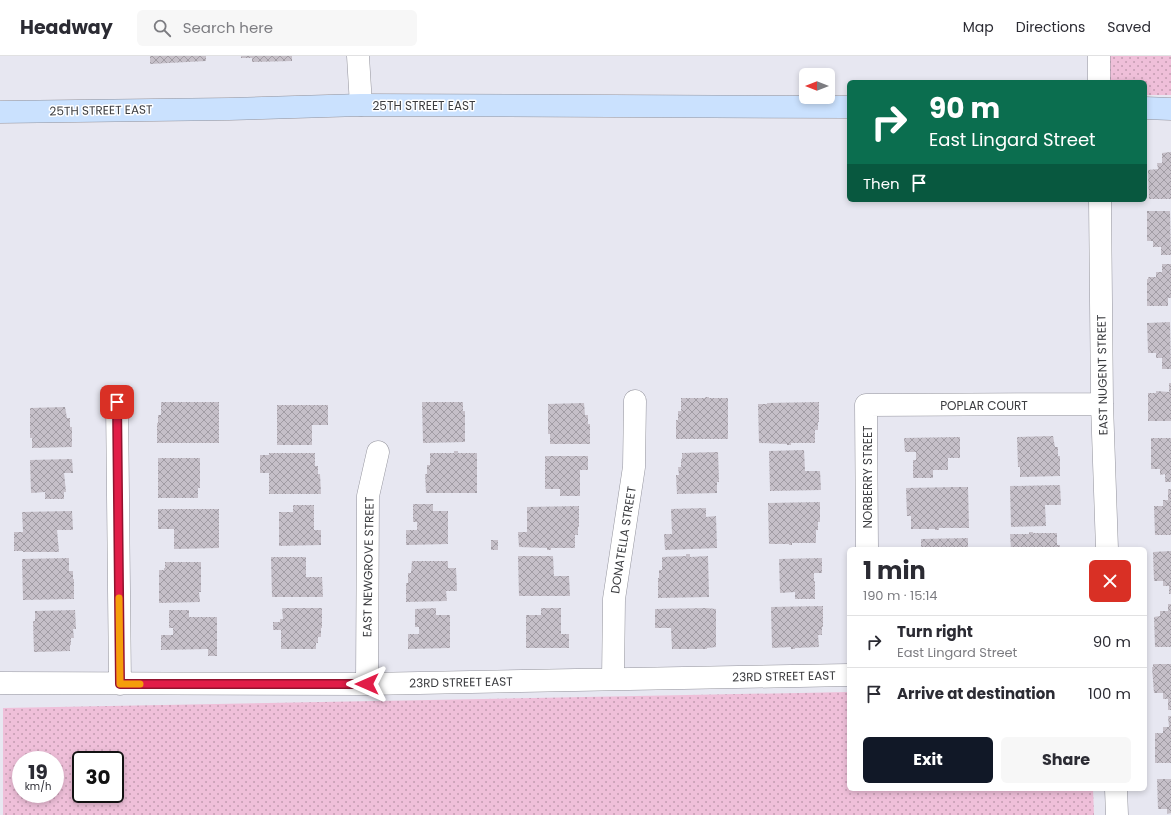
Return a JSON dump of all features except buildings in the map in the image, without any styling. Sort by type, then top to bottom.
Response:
[{"type":"street","points":[[358,56],[361,105]]},
{"type":"street","points":[[1099,56],[1099,80]]},
{"type":"street","name":"25TH STREET EAST","points":[[0,112],[361,105],[847,107]]},
{"type":"street","points":[[1147,108],[1171,108]]},
{"type":"street","name":"EAST NUGENT STREET","points":[[1100,202],[1102,404],[1107,547]]},
{"type":"street","name":"DONATELLA STREET","points":[[613,679],[614,599],[634,467],[635,400]]},
{"type":"street","points":[[117,402],[120,684]]},
{"type":"street","name":"POPLAR COURT","points":[[866,405],[1102,404]]},
{"type":"street","name":"NORBERRY STREET","points":[[866,405],[868,547]]},
{"type":"street","name":"EAST NEWGROVE STREET","points":[[367,684],[368,496],[378,452]]},
{"type":"street","name":"23RD STREET EAST","points":[[0,683],[367,684],[847,675]]},
{"type":"street","points":[[1116,791],[1117,815]]},
{"type":"shaded area","points":[[1107,56],[1171,56],[1171,95],[1147,95],[1147,80],[1107,80]]},
{"type":"shaded area","points":[[847,692],[847,791],[1093,791],[1094,815],[3,815],[3,708]]},
{"type":"slow traffic","points":[[119,598],[120,684],[140,684]]},
{"type":"route","points":[[117,402],[120,684],[367,684]]}]
